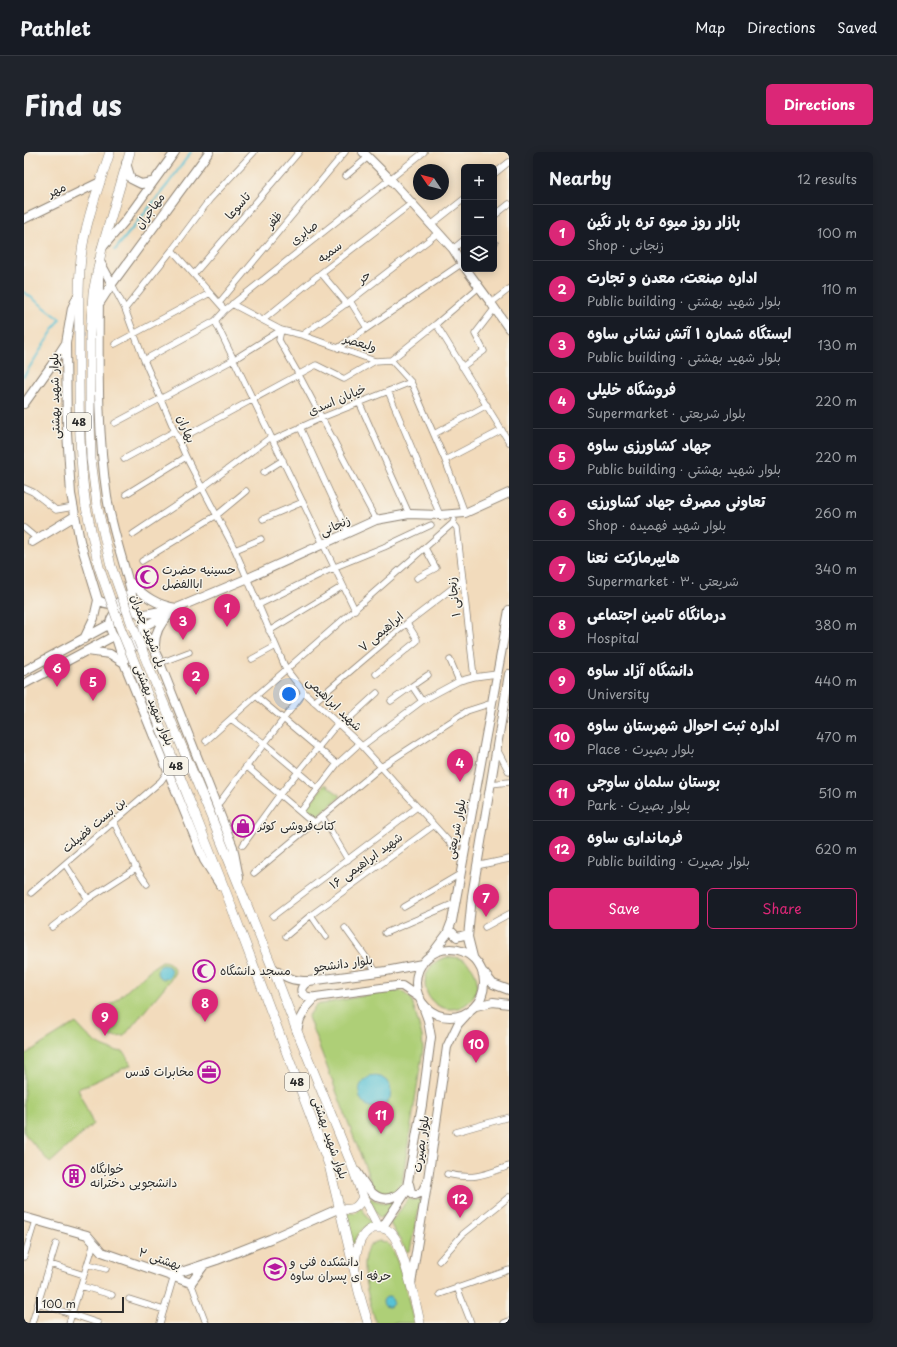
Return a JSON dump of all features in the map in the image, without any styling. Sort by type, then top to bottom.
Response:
[{"type":"main road","name":"بلوار شهید بهشتی","points":[[98,600],[80,541],[71,494],[67,432],[66,343],[72,308],[78,295],[81,257],[89,220],[110,152]]},
{"type":"main road","name":"48","points":[[99,260],[130,152]]},
{"type":"main road","points":[[102,248],[125,221],[175,152]]},
{"type":"main road","name":"مهاجران","points":[[99,304],[209,152]]},
{"type":"main road","points":[[366,154],[453,249],[461,261]]},
{"type":"main road","points":[[126,163],[131,179],[141,184],[152,182]]},
{"type":"main road","name":"مهر","points":[[24,219],[100,182]]},
{"type":"main road","points":[[99,260],[112,284]]},
{"type":"main road","points":[[99,260],[103,464],[113,526],[138,613],[143,622],[143,627],[140,635],[133,641],[124,642],[115,637],[110,624]]},
{"type":"main road","name":"پل شهید چمران","points":[[99,260],[93,293],[90,336],[92,458],[97,505],[111,566],[131,622],[242,892]]},
{"type":"main road","points":[[468,272],[509,329]]},
{"type":"main road","name":"پل شهید چمران","points":[[78,295],[79,415],[82,483],[99,567],[120,627],[227,895]]},
{"type":"main road","points":[[24,404],[52,366],[66,343]]},
{"type":"main road","name":"زنجانی","points":[[177,608],[246,580],[376,520],[409,514],[440,515],[454,519],[509,493]]},
{"type":"main road","points":[[34,540],[75,516]]},
{"type":"main road","points":[[84,639],[94,618],[98,600],[110,605],[120,601],[125,597],[128,591],[129,581]]},
{"type":"main road","points":[[129,581],[143,594],[155,602],[166,607],[177,608]]},
{"type":"main road","points":[[24,671],[110,624],[114,615],[120,610],[130,609],[138,613],[177,608]]},
{"type":"main road","points":[[143,627],[177,608]]},
{"type":"main road","points":[[156,653],[155,640],[158,629],[165,619],[177,608]]},
{"type":"main road","name":"بلوار شریعتی","points":[[432,954],[447,934],[452,921],[509,610]]},
{"type":"main road","name":"بلوار شهید بهشتی","points":[[143,627],[156,653],[233,847],[242,892],[297,1031],[352,1163],[363,1197],[380,1228]]},
{"type":"main road","name":"بلوار شهید بهشتی","points":[[115,637],[124,663],[204,860],[227,895],[329,1165],[355,1273]]},
{"type":"main road","points":[[24,684],[115,637]]},
{"type":"main road","points":[[86,651],[110,654],[124,663],[127,652],[138,645],[145,645],[156,653]]},
{"type":"main road","points":[[473,957],[468,934],[476,866],[496,748],[505,715],[509,674]]},
{"type":"main road","points":[[449,929],[457,937],[468,934]]},
{"type":"main road","points":[[420,1000],[416,984],[418,971],[422,964],[432,954],[441,950],[456,949],[473,957],[479,964],[483,973],[485,983],[483,993],[476,1006]]},
{"type":"main road","name":"بلوار دانشجو","points":[[272,967],[284,977],[297,981],[309,981],[376,971],[386,971],[422,964]]},
{"type":"main road","points":[[386,971],[390,974],[392,980],[390,984],[386,986]]},
{"type":"main road","points":[[483,973],[493,984],[506,988]]},
{"type":"main road","points":[[309,981],[301,988],[304,996],[308,998],[386,986],[402,986],[420,1000],[429,1010],[440,1016],[452,1017],[463,1015],[476,1006],[486,1002],[509,1004]]},
{"type":"main road","points":[[497,1002],[496,998],[498,991],[506,988]]},
{"type":"main road","points":[[297,1031],[300,1019],[306,1008],[316,997]]},
{"type":"main road","name":"بلوار بصیرت","points":[[380,1228],[406,1192],[423,1098],[431,1037],[428,1020],[420,1000]]},
{"type":"main road","name":"بلوار بصیرت","points":[[411,1284],[447,1047],[458,1024],[469,1012]]},
{"type":"main road","points":[[352,1163],[365,1186],[379,1198],[395,1196],[407,1186]]},
{"type":"main road","points":[[409,1177],[411,1192],[415,1195],[422,1192],[428,1179]]},
{"type":"main road","points":[[173,1275],[270,1239],[340,1208],[349,1210],[354,1208],[363,1197]]},
{"type":"main road","name":"بهشتی ۲","points":[[24,1217],[87,1235],[102,1252],[191,1282],[205,1264]]},
{"type":"main road","name":"48","points":[[368,1323],[355,1273],[358,1248],[361,1238],[367,1231],[380,1228],[386,1229],[394,1236],[408,1270],[420,1323]]},
{"type":"street","points":[[125,310],[210,199],[254,152]]},
{"type":"street","name":"تاسوعا","points":[[194,274],[299,152]]},
{"type":"street","name":"ظفر","points":[[220,303],[346,152]]},
{"type":"street","name":"صابری","points":[[144,360],[214,321],[232,304],[424,152]]},
{"type":"street","points":[[346,176],[366,154]]},
{"type":"street","points":[[497,172],[509,162]]},
{"type":"street","points":[[431,225],[463,200]]},
{"type":"street","name":"سمیه","points":[[263,320],[412,203]]},
{"type":"street","points":[[497,214],[509,204]]},
{"type":"street","name":"حر","points":[[302,335],[348,303],[438,233]]},
{"type":"street","points":[[453,249],[461,242]]},
{"type":"street","points":[[172,250],[225,310]]},
{"type":"street","points":[[338,348],[461,268]]},
{"type":"street","points":[[321,273],[348,303],[367,328]]},
{"type":"street","name":"بهاران","points":[[112,284],[125,310],[144,360],[178,440],[217,515],[234,550],[246,580]]},
{"type":"street","points":[[391,360],[479,287]]},
{"type":"street","points":[[462,367],[484,351],[475,334],[493,305],[509,289]]},
{"type":"street","points":[[115,344],[210,293]]},
{"type":"street","name":"ولیعصر","points":[[232,304],[281,330],[302,335],[375,361],[391,360],[411,382],[445,460],[465,513]]},
{"type":"street","points":[[214,321],[355,610]]},
{"type":"street","points":[[436,324],[509,442]]},
{"type":"street","points":[[115,423],[233,360],[281,330]]},
{"type":"street","points":[[281,330],[279,340],[300,375],[376,520]]},
{"type":"street","points":[[178,440],[316,365],[344,379],[375,361]]},
{"type":"street","name":"خیابان اسدی","points":[[133,534],[202,488],[272,438],[411,382]]},
{"type":"street","points":[[388,391],[440,515]]},
{"type":"street","points":[[359,402],[409,514]]},
{"type":"street","points":[[434,434],[487,405]]},
{"type":"street","points":[[300,427],[348,532]]},
{"type":"street","points":[[445,460],[502,430]]},
{"type":"street","points":[[124,458],[175,431]]},
{"type":"street","points":[[126,494],[186,457]]},
{"type":"street","points":[[264,472],[283,460]]},
{"type":"street","points":[[24,488],[33,492],[56,510],[74,507]]},
{"type":"street","points":[[142,561],[217,515],[246,491]]},
{"type":"street","points":[[263,519],[303,502]]},
{"type":"street","points":[[206,741],[425,548],[454,519]]},
{"type":"street","name":"زنجانی ۱","points":[[454,519],[457,528],[474,677]]},
{"type":"street","points":[[258,605],[335,567],[384,547],[431,525]]},
{"type":"street","points":[[24,528],[34,540]]},
{"type":"street","points":[[234,550],[261,539]]},
{"type":"street","points":[[417,578],[436,568],[425,548]]},
{"type":"street","name":"شهید ابراهیمی","points":[[246,580],[286,669],[304,692],[361,745],[463,858]]},
{"type":"street","name":"ابراهیمی ۷","points":[[314,702],[407,623],[463,580]]},
{"type":"street","points":[[269,631],[343,586]]},
{"type":"street","points":[[376,674],[417,641],[418,639],[407,623]]},
{"type":"street","points":[[252,659],[276,646]]},
{"type":"street","points":[[160,663],[189,652]]},
{"type":"street","points":[[450,660],[459,681]]},
{"type":"street","points":[[301,811],[317,788],[337,764],[422,701],[459,681],[474,677],[497,674]]},
{"type":"street","points":[[391,701],[428,675]]},
{"type":"street","points":[[412,686],[422,701]]},
{"type":"street","points":[[220,802],[304,692]]},
{"type":"street","points":[[243,845],[280,794],[318,748],[340,725],[377,693]]},
{"type":"street","points":[[256,696],[337,764]]},
{"type":"street","points":[[254,873],[381,767],[467,711],[492,704]]},
{"type":"street","points":[[231,719],[265,744],[317,788]]},
{"type":"street","points":[[496,748],[509,772]]},
{"type":"street","points":[[246,766],[315,822]]},
{"type":"street","name":"بن بست فضیلت","points":[[31,892],[161,781],[168,771]]},
{"type":"street","points":[[491,784],[509,782]]},
{"type":"street","points":[[272,916],[417,807]]},
{"type":"street","points":[[322,816],[348,860]]},
{"type":"street","points":[[114,822],[136,868],[147,884]]},
{"type":"street","name":"شهید ابراهیمی ۱۶","points":[[286,936],[311,915],[433,826]]},
{"type":"street","points":[[450,843],[459,843],[467,838]]},
{"type":"street","points":[[476,866],[509,859]]},
{"type":"street","points":[[65,864],[88,899]]},
{"type":"street","points":[[52,926],[88,899],[136,868]]},
{"type":"street","points":[[404,907],[460,874]]},
{"type":"street","points":[[385,933],[455,903]]},
{"type":"street","points":[[485,927],[509,914]]},
{"type":"street","points":[[311,915],[326,937]]},
{"type":"street","points":[[345,928],[376,971]]},
{"type":"street","points":[[456,1132],[509,1117]]},
{"type":"street","points":[[447,1174],[460,1177],[476,1177],[509,1166]]},
{"type":"street","points":[[439,1261],[463,1234],[509,1197]]},
{"type":"street","points":[[24,1257],[35,1220]]},
{"type":"street","points":[[69,1323],[94,1243]]},
{"type":"street","points":[[33,1320],[56,1244]]},
{"type":"street","points":[[50,1264],[84,1275]]},
{"type":"street","points":[[88,1264],[106,1269]]},
{"type":"street","points":[[440,1294],[509,1270]]},
{"type":"street","points":[[160,1323],[173,1275]]},
{"type":"street","points":[[191,1282],[206,1323]]},
{"type":"street","points":[[81,1286],[112,1296]]},
{"type":"street","points":[[458,1287],[471,1323]]},
{"type":"street","points":[[129,1299],[164,1310]]},
{"type":"street","points":[[38,1303],[98,1323]]},
{"type":"street","points":[[504,1323],[509,1321]]},
{"type":"green space","points":[[325,784],[341,796],[314,819],[304,811]]},
{"type":"green space","points":[[451,957],[461,959],[469,965],[475,973],[477,983],[475,993],[469,1001],[461,1007],[451,1009],[441,1007],[433,1001],[427,993],[425,983],[427,973],[433,965],[441,959]]},
{"type":"green space","points":[[162,961],[171,964],[175,972],[171,979],[124,1036],[113,1037],[104,1034],[100,1027],[99,1016],[152,968]]},
{"type":"green space","points":[[389,991],[401,991],[411,998],[422,1036],[423,1049],[402,1183],[395,1190],[383,1192],[379,1191],[372,1185],[308,1017],[316,1005]]},
{"type":"green space","points":[[76,1023],[97,1043],[109,1049],[124,1052],[131,1065],[78,1089],[93,1124],[50,1163],[24,1133],[24,1055]]},
{"type":"green space","points":[[368,1196],[382,1202],[397,1200],[383,1217],[379,1218]]},
{"type":"green space","points":[[409,1198],[412,1200],[421,1199],[410,1250],[407,1252],[390,1222]]},
{"type":"green space","points":[[361,1207],[372,1224],[365,1227],[360,1232],[353,1245],[347,1213],[355,1213]]},
{"type":"green space","points":[[379,1241],[386,1242],[393,1250],[403,1277],[414,1323],[376,1323],[367,1291],[364,1265],[366,1254],[370,1246]]},
{"type":"water","points":[[161,965],[167,965],[171,969],[171,975],[167,979],[161,979],[157,975],[157,969]]},
{"type":"water","points":[[372,1076],[378,1076],[388,1083],[391,1092],[390,1098],[384,1105],[378,1108],[372,1108],[362,1101],[359,1095],[359,1089],[366,1079]]},
{"type":"water","points":[[388,1297],[393,1302],[388,1307],[383,1302]]},
{"type":"waterway","points":[[115,250],[168,184],[191,152]]},
{"type":"waterway","points":[[24,292],[60,319],[24,376]]},
{"type":"place","name":"حسینیه حضرت اباالفضل","points":[[147,577]]},
{"type":"place","name":"بازار روز میوه تره بار نگین","points":[[227,627]]},
{"type":"place","name":"ایستگاه شماره ۱ آتش نشانی ساوه","points":[[183,640]]},
{"type":"place","name":"تعاونی مصرف جهاد کشاورزی","points":[[57,687]]},
{"type":"place","name":"اداره صنعت، معدن و تجارت","points":[[196,695]]},
{"type":"place","name":"جهاد کشاورزی ساوه","points":[[93,701]]},
{"type":"place","name":"فروشگاه خلیلی","points":[[460,782]]},
{"type":"place","name":"کتاب‌فروشی کوثر","points":[[243,826]]},
{"type":"place","name":"هایپرمارکت نعنا","points":[[486,917]]},
{"type":"place","name":"مسجد دانشگاه","points":[[204,971]]},
{"type":"place","name":"درمانگاه تامین اجتماعی","points":[[205,1022]]},
{"type":"place","name":"دانشگاه آزاد ساوه","points":[[105,1036]]},
{"type":"place","name":"اداره ثبت احوال شهرستان ساوه","points":[[476,1063]]},
{"type":"place","name":"مخابرات قدس","points":[[209,1072]]},
{"type":"place","name":"بوستان سلمان ساوجی","points":[[381,1134]]},
{"type":"place","name":"خوابگاه دانشجویی دخترانه","points":[[74,1176]]},
{"type":"place","name":"فرمانداری ساوه","points":[[460,1218]]},
{"type":"place","name":"دانشکده فنی و حرفه ای پسران ساوه","points":[[275,1269]]}]
